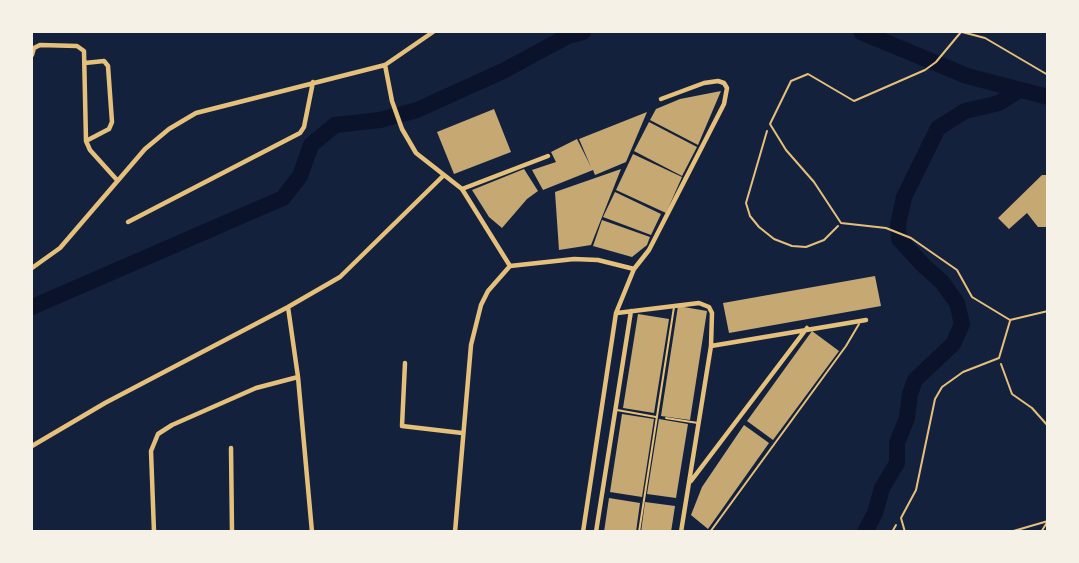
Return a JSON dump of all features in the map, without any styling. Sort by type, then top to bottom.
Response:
[{"type":"street","points":[[32,268],[60,248],[117,180],[153,143],[169,129],[196,113],[385,65],[433,32]]},
{"type":"street","points":[[32,55],[34,48],[40,45],[77,46],[84,51],[86,141],[90,150],[117,180]]},
{"type":"street","points":[[85,63],[104,61],[108,66],[111,122],[109,128],[86,141]]},
{"type":"street","points":[[385,65],[401,129],[416,153],[462,190],[510,266]]},
{"type":"street","points":[[583,531],[616,313],[634,269],[649,250],[724,104],[727,88],[724,83],[718,81],[704,83],[661,99]]},
{"type":"street","points":[[128,222],[300,133],[304,127],[313,82]]},
{"type":"street","points":[[462,190],[548,156]]},
{"type":"street","points":[[32,446],[105,403],[340,277],[443,177]]},
{"type":"street","points":[[455,531],[462,433],[475,322],[488,290],[510,266],[574,259],[598,260],[634,269]]},
{"type":"street","points":[[616,313],[699,303],[709,307],[712,319],[711,346],[681,531]]},
{"type":"street","points":[[288,307],[298,377],[312,531]]},
{"type":"street","points":[[596,531],[631,311]]},
{"type":"street","points":[[711,346],[863,320]]},
{"type":"street","points":[[690,483],[807,328]]},
{"type":"street","points":[[405,363],[402,426],[462,433]]},
{"type":"street","points":[[154,531],[152,451],[158,434],[172,425],[256,388],[298,377]]},
{"type":"street","points":[[231,448],[232,531]]},
{"type":"lane","points":[[1048,75],[985,38],[961,32],[936,62],[925,70],[854,101],[808,74],[791,81],[770,124],[786,150],[814,182],[841,223],[886,228],[911,238],[957,270],[972,297],[1010,320],[1048,311]]},
{"type":"lane","points":[[639,531],[675,306]]},
{"type":"lane","points":[[710,531],[863,320]]},
{"type":"lane","points":[[905,531],[901,518],[916,489],[934,399],[942,387],[963,372],[999,358],[1010,320]]},
{"type":"lane","points":[[615,410],[657,417]]},
{"type":"lane","points":[[666,418],[699,424]]},
{"type":"lane","points":[[1010,531],[1048,521]]},
{"type":"lane","points":[[1041,531],[1048,521]]},
{"type":"path","points":[[770,124],[746,203],[750,216],[759,228],[774,239],[792,246],[806,247],[824,240],[841,223]]},
{"type":"path","points":[[999,358],[1012,394],[1032,408],[1048,426]]},
{"type":"path","points":[[892,531],[901,518]]},
{"type":"building","points":[[721,91],[698,145],[650,120],[656,109],[680,99]]},
{"type":"building","points":[[494,109],[511,152],[454,174],[437,132]]},
{"type":"building","points":[[647,112],[626,162],[595,175],[593,170],[543,190],[532,170],[556,162],[551,152],[577,139],[591,167],[579,139]]},
{"type":"building","points":[[649,122],[697,147],[682,176],[634,151]]},
{"type":"building","points":[[633,154],[682,177],[666,213],[616,190]]},
{"type":"building","points":[[524,169],[538,191],[527,199],[502,228],[489,217],[472,190]]},
{"type":"building","points":[[621,169],[591,245],[559,250],[555,192]]},
{"type":"building","points":[[1042,175],[1048,175],[1048,227],[1038,227],[1027,213],[1009,229],[998,218]]},
{"type":"building","points":[[615,192],[661,214],[651,235],[603,217]]},
{"type":"building","points":[[602,220],[650,237],[647,245],[632,257],[593,246]]},
{"type":"building","points":[[875,276],[881,306],[729,333],[723,303]]},
{"type":"building","points":[[678,306],[707,311],[690,420],[661,416]]},
{"type":"building","points":[[638,314],[669,319],[654,413],[623,408]]},
{"type":"building","points":[[812,331],[839,351],[773,440],[747,421]]},
{"type":"building","points":[[622,414],[654,419],[642,497],[610,492]]},
{"type":"building","points":[[659,419],[688,424],[676,498],[647,494]]},
{"type":"building","points":[[744,425],[769,443],[708,529],[691,515],[702,487]]},
{"type":"building","points":[[609,498],[640,503],[636,532],[604,532]]},
{"type":"building","points":[[645,502],[675,506],[671,532],[641,532]]},
{"type":"waterway","points":[[32,307],[283,198],[300,176],[311,145],[335,125],[380,120],[417,110],[503,71],[568,36],[583,32]]},
{"type":"waterway","points":[[861,32],[967,76],[1048,97]]},
{"type":"waterway","points":[[865,532],[875,513],[882,488],[897,463],[897,443],[907,418],[915,380],[953,344],[962,324],[957,303],[942,282],[899,239],[898,225],[904,197],[938,128],[965,111],[999,103],[1019,90]]}]
